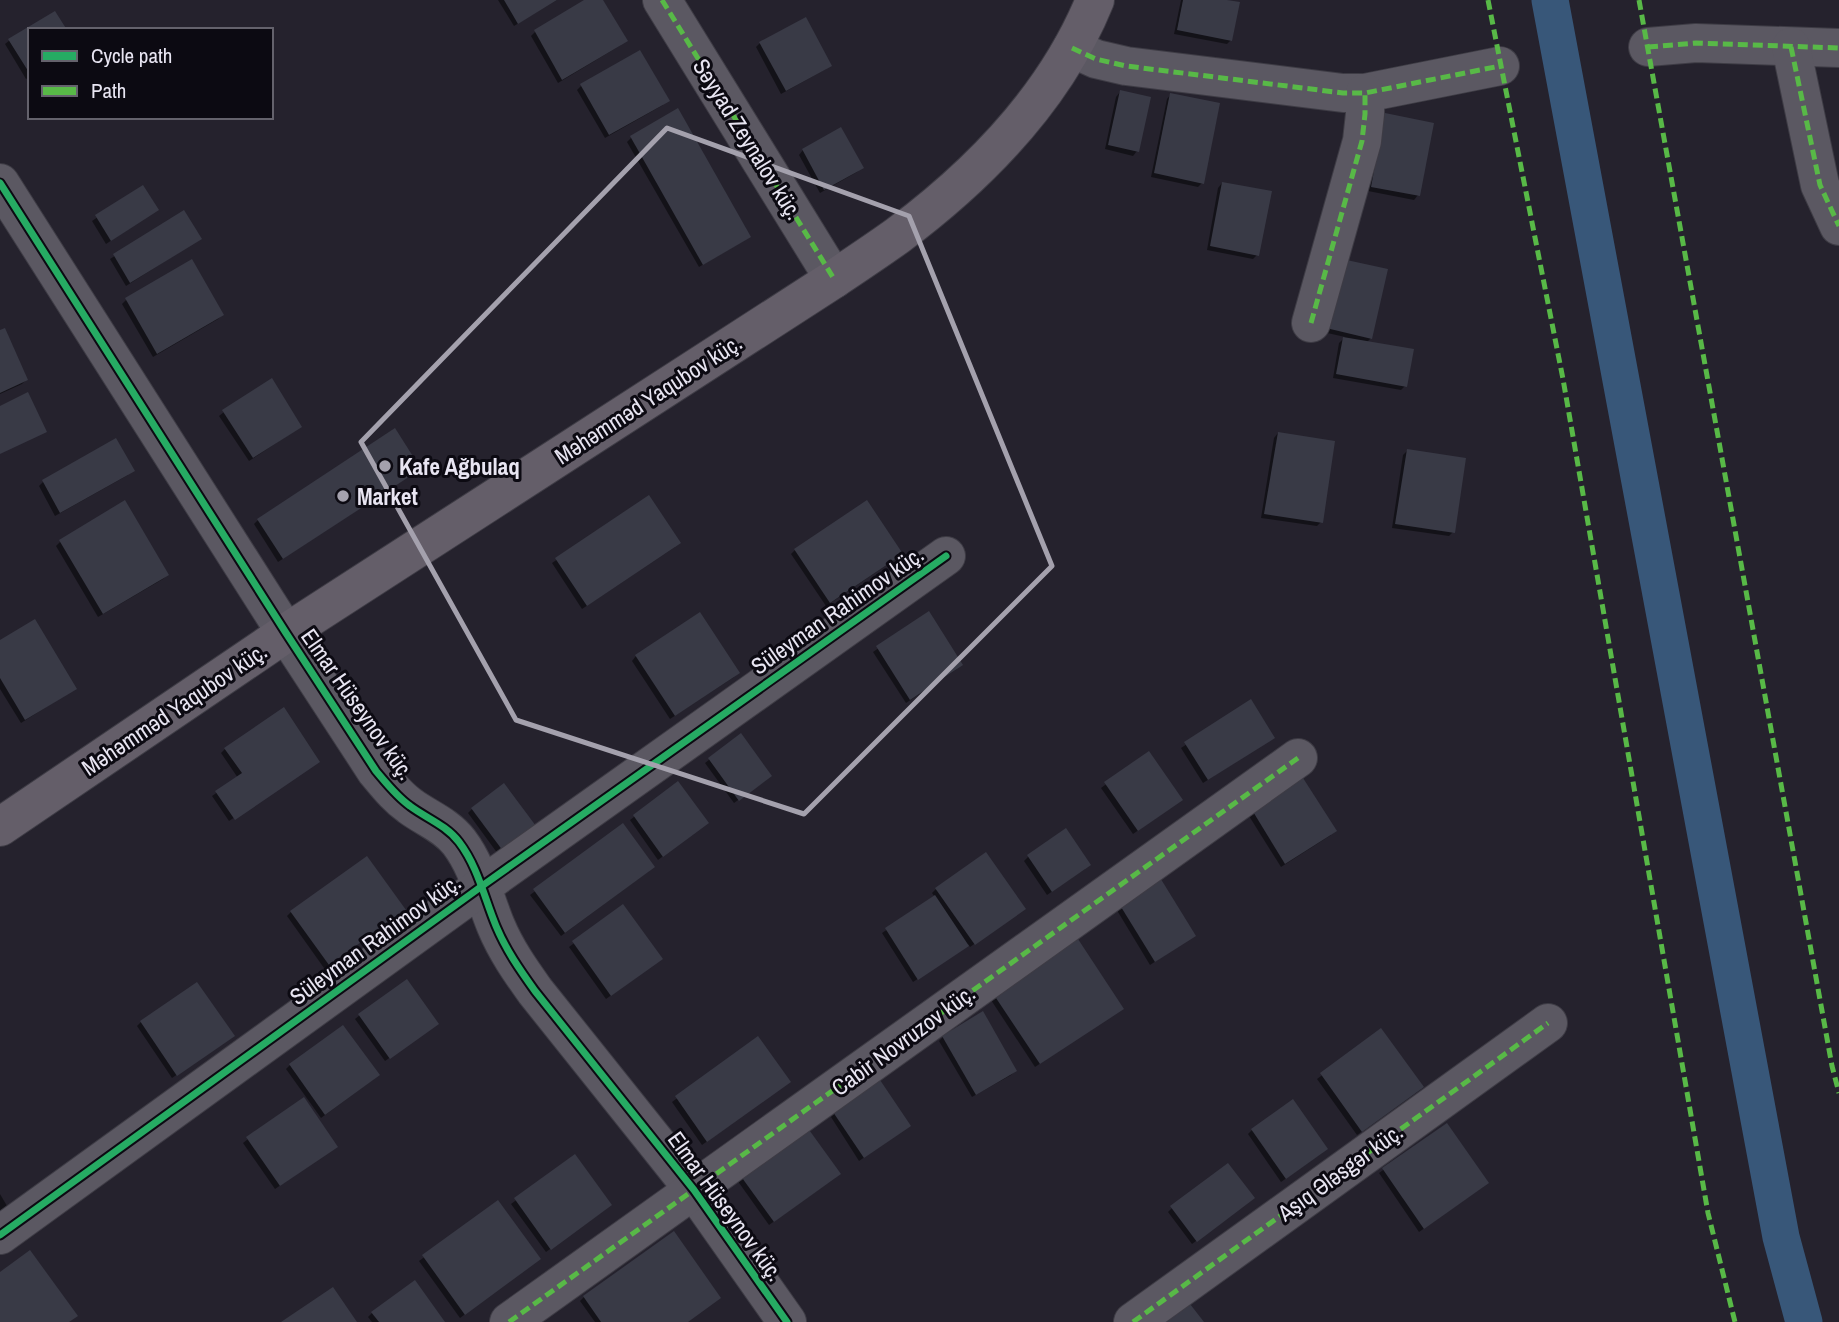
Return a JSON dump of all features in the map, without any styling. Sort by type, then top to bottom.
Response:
[{"type":"main road","name":"Məhəmməd Yaqubov küç.","points":[[0,827],[285,633],[897,236],[958,186],[1002,143],[1030,109],[1072,48],[1095,0]]},
{"type":"street","name":"Səyyad Zeynalov küç.","points":[[662,0],[834,279]]},
{"type":"street","points":[[1648,47],[1696,43],[1839,48]]},
{"type":"street","points":[[1791,47],[1820,185],[1839,226]]},
{"type":"street","points":[[1072,48],[1096,59],[1126,66],[1322,92],[1365,93],[1500,66]]},
{"type":"street","points":[[1311,323],[1362,141],[1365,93]]},
{"type":"street","name":"Elmar Hüseynov küç.","points":[[0,183],[285,633],[376,771],[394,793],[457,839],[472,862],[496,927],[511,958],[694,1190],[787,1322]]},
{"type":"street","name":"Süleyman Rahimov küç.","points":[[0,1235],[481,886],[946,556]]},
{"type":"street","name":"Cabir Novruzov küç.","points":[[509,1322],[1297,758]]},
{"type":"street","name":"Aşıq Ələsgər küç.","points":[[1133,1322],[1548,1023]]},
{"type":"highlighted area","points":[[667,128],[909,216],[1052,566],[804,814],[516,720],[361,442]]},
{"type":"building","points":[[504,0],[557,0],[518,24]]},
{"type":"building","points":[[584,0],[603,0],[628,41],[562,80],[534,30]]},
{"type":"building","points":[[1183,0],[1240,2],[1232,41],[1177,30]]},
{"type":"building","points":[[55,11],[66,28],[28,28],[28,71],[8,39]]},
{"type":"building","points":[[806,17],[832,66],[786,91],[759,42]]},
{"type":"building","points":[[640,50],[670,101],[609,135],[580,84]]},
{"type":"building","points":[[1120,90],[1151,97],[1139,152],[1108,145]]},
{"type":"building","points":[[1170,93],[1220,103],[1204,184],[1154,173]]},
{"type":"building","points":[[678,108],[751,237],[703,265],[630,136]]},
{"type":"building","points":[[1385,113],[1434,123],[1420,196],[1371,187]]},
{"type":"building","points":[[841,127],[864,168],[824,190],[802,149]]},
{"type":"building","points":[[1222,182],[1272,191],[1259,256],[1210,246]]},
{"type":"building","points":[[143,185],[159,210],[111,241],[95,215]]},
{"type":"building","points":[[184,210],[202,239],[130,283],[113,254]]},
{"type":"building","points":[[192,259],[224,315],[157,354],[125,298]]},
{"type":"building","points":[[1342,259],[1388,269],[1372,339],[1326,328]]},
{"type":"building","points":[[5,328],[28,380],[0,393],[0,330]]},
{"type":"building","points":[[1343,337],[1414,349],[1407,387],[1336,374]]},
{"type":"building","points":[[272,378],[302,427],[253,458],[222,410]]},
{"type":"building","points":[[28,392],[47,432],[0,454],[0,406]]},
{"type":"building","points":[[395,428],[421,469],[283,559],[257,519]]},
{"type":"building","points":[[1278,432],[1335,441],[1323,523],[1264,514]]},
{"type":"building","points":[[116,438],[135,471],[60,513],[42,480]]},
{"type":"building","points":[[1407,449],[1466,458],[1455,533],[1395,524]]},
{"type":"building","points":[[649,495],[681,543],[587,606],[555,558]]},
{"type":"building","points":[[125,500],[169,575],[103,614],[59,540]]},
{"type":"building","points":[[867,500],[903,554],[830,603],[794,549]]},
{"type":"building","points":[[929,611],[963,665],[910,700],[876,646]]},
{"type":"building","points":[[700,612],[740,673],[675,716],[635,655]]},
{"type":"building","points":[[35,619],[77,689],[25,720],[0,678],[0,640]]},
{"type":"building","points":[[1251,699],[1275,738],[1208,780],[1184,742]]},
{"type":"building","points":[[284,707],[320,762],[235,820],[215,791],[242,773],[224,748]]},
{"type":"building","points":[[741,733],[772,776],[739,801],[708,758]]},
{"type":"building","points":[[1149,751],[1183,800],[1138,831],[1104,782]]},
{"type":"building","points":[[1303,778],[1337,831],[1285,864],[1252,810]]},
{"type":"building","points":[[678,781],[709,823],[663,857],[633,815]]},
{"type":"building","points":[[504,783],[536,826],[503,851],[471,808]]},
{"type":"building","points":[[623,823],[655,867],[565,933],[533,889]]},
{"type":"building","points":[[1066,828],[1091,865],[1052,892],[1027,855]]},
{"type":"building","points":[[986,852],[1026,909],[975,945],[935,888]]},
{"type":"building","points":[[367,856],[406,910],[329,965],[290,911]]},
{"type":"building","points":[[1159,876],[1196,936],[1155,962],[1118,902]]},
{"type":"building","points":[[935,895],[969,946],[918,980],[885,928]]},
{"type":"building","points":[[623,904],[663,959],[611,996],[572,941]]},
{"type":"building","points":[[1076,936],[1124,1009],[1040,1064],[992,992]]},
{"type":"building","points":[[407,979],[439,1024],[390,1059],[358,1014]]},
{"type":"building","points":[[197,982],[235,1036],[177,1076],[140,1021]]},
{"type":"building","points":[[983,1011],[1017,1071],[976,1095],[942,1036]]},
{"type":"building","points":[[343,1025],[380,1075],[325,1115],[289,1064]]},
{"type":"building","points":[[1381,1028],[1424,1087],[1362,1132],[1320,1073]]},
{"type":"building","points":[[758,1036],[791,1082],[707,1142],[675,1096]]},
{"type":"building","points":[[880,1080],[911,1126],[864,1158],[833,1112]]},
{"type":"building","points":[[304,1097],[338,1147],[280,1186],[246,1137]]},
{"type":"building","points":[[1293,1099],[1328,1149],[1286,1179],[1251,1129]]},
{"type":"building","points":[[1447,1123],[1489,1183],[1424,1229],[1382,1168]]},
{"type":"building","points":[[807,1127],[841,1174],[774,1222],[740,1175]]},
{"type":"building","points":[[575,1154],[612,1205],[551,1250],[514,1198]]},
{"type":"building","points":[[1228,1163],[1255,1198],[1197,1242],[1170,1206]]},
{"type":"building","points":[[498,1200],[541,1259],[465,1315],[422,1255]]},
{"type":"building","points":[[674,1231],[721,1298],[688,1322],[601,1322],[583,1296]]},
{"type":"building","points":[[30,1250],[78,1316],[69,1322],[0,1322],[0,1272]]},
{"type":"building","points":[[415,1280],[445,1322],[379,1322],[371,1312]]},
{"type":"building","points":[[333,1287],[357,1322],[281,1322]]},
{"type":"building","points":[[1190,1304],[1204,1322],[1166,1322]]},
{"type":"waterway","points":[[1550,0],[1781,1237],[1804,1322]]},
{"type":"marked path","points":[[662,0],[834,279]]},
{"type":"marked path","points":[[1488,0],[1563,379],[1708,1213],[1735,1322]]},
{"type":"marked path","points":[[1639,0],[1839,1093]]},
{"type":"marked path","points":[[1648,47],[1696,43],[1839,48]]},
{"type":"marked path","points":[[1791,47],[1820,185],[1839,226]]},
{"type":"marked path","points":[[1072,48],[1096,59],[1126,66],[1343,93],[1365,93],[1500,66]]},
{"type":"marked path","points":[[1311,323],[1362,141],[1365,93]]},
{"type":"marked path","points":[[509,1322],[1298,758]]},
{"type":"marked path","points":[[1133,1322],[1548,1023]]},
{"type":"cycle path","points":[[0,183],[376,771],[405,802],[442,826],[459,842],[476,872],[500,935],[524,975],[694,1190],[787,1322]]},
{"type":"cycle path","points":[[0,1235],[482,886],[946,556]]},
{"type":"place","name":"Kafe Ağbulaq","points":[[385,466]]},
{"type":"place","name":"Market","points":[[343,496]]}]
